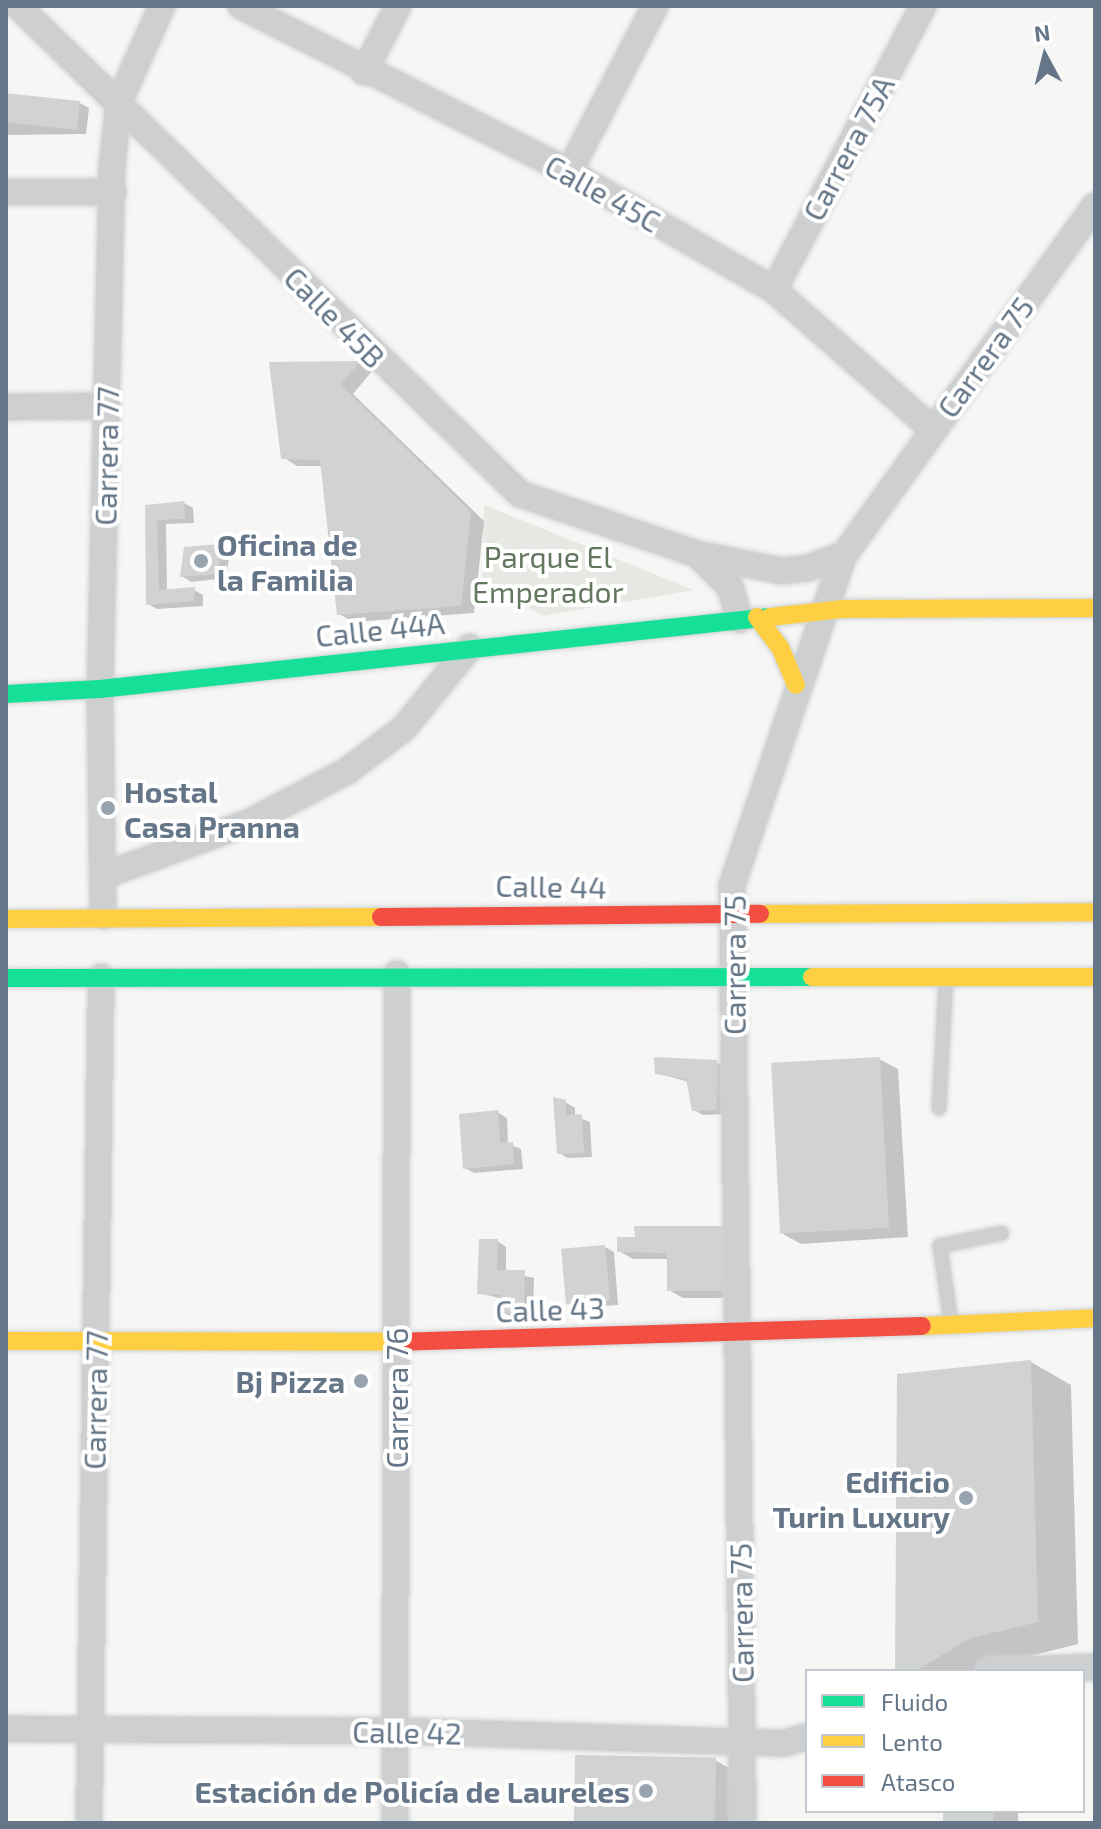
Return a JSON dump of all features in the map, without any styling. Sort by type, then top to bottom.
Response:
[{"type":"street","name":"Calle 45B","points":[[18,6],[520,494],[697,554],[781,571],[808,568],[844,555]]},
{"type":"street","name":"Carrera 77","points":[[103,916],[105,875],[100,689],[113,192],[119,102],[162,6]]},
{"type":"street","name":"Calle 45C","points":[[241,6],[364,72],[569,172],[774,290],[932,429]]},
{"type":"street","points":[[364,72],[398,6]]},
{"type":"street","points":[[569,172],[655,6]]},
{"type":"street","name":"Carrera 75A","points":[[774,290],[923,6]]},
{"type":"street","points":[[6,192],[113,192]]},
{"type":"street","name":"Carrera 75","points":[[743,1823],[732,885],[796,685],[844,555],[1095,206]]},
{"type":"street","points":[[6,407],[107,406]]},
{"type":"street","name":"Calle 45B","points":[[697,554],[730,587],[748,618]]},
{"type":"street","name":"Calle 44A","points":[[6,694],[100,689],[822,611],[1095,608]]},
{"type":"street","points":[[748,618],[780,647],[796,685]]},
{"type":"street","points":[[105,875],[250,822],[347,771],[404,728],[470,647]]},
{"type":"street","name":"Calle 44","points":[[6,919],[103,916],[732,917],[1095,912]]},
{"type":"street","points":[[6,978],[397,974],[733,979],[1095,977]]},
{"type":"street","name":"Carrera 76","points":[[395,1823],[397,974]]},
{"type":"street","name":"Carrera 77","points":[[89,1823],[101,977]]},
{"type":"street","name":"Calle 43","points":[[6,1341],[395,1342],[1095,1318]]},
{"type":"street","points":[[1042,1669],[1095,1667]]},
{"type":"street","name":"Calle 42","points":[[6,1729],[397,1731],[784,1743],[805,1738]]},
{"type":"lane","points":[[939,1108],[946,978]]},
{"type":"lane","points":[[951,1323],[940,1246],[1002,1233]]},
{"type":"green space","name":"Parque El Emperador","points":[[484,505],[694,590],[543,616],[482,579]]},
{"type":"building","points":[[6,93],[80,101],[77,130],[6,122]]},
{"type":"building","points":[[361,361],[340,384],[471,512],[461,606],[337,615],[320,460],[281,459],[269,362]]},
{"type":"building","points":[[184,501],[185,519],[157,520],[159,590],[195,587],[194,601],[146,605],[145,505]]},
{"type":"building","name":"Oficina de la Familia","points":[[221,544],[218,574],[180,577],[184,547]]},
{"type":"building","points":[[654,1057],[717,1060],[717,1110],[692,1111],[686,1079],[655,1074]]},
{"type":"building","points":[[880,1057],[889,1228],[780,1233],[771,1063]]},
{"type":"building","points":[[553,1097],[566,1100],[566,1115],[582,1114],[584,1153],[557,1154]]},
{"type":"building","points":[[498,1110],[500,1143],[513,1142],[514,1164],[463,1169],[459,1114]]},
{"type":"building","points":[[634,1226],[724,1226],[723,1291],[667,1291],[667,1253],[617,1252],[617,1237],[635,1237]]},
{"type":"building","points":[[479,1239],[498,1239],[497,1270],[525,1270],[524,1314],[501,1313],[501,1295],[477,1294]]},
{"type":"building","points":[[605,1245],[610,1301],[566,1305],[561,1249]]},
{"type":"building","name":"Edificio Turin Luxury","points":[[1031,1360],[1038,1622],[968,1639],[919,1669],[895,1669],[897,1374]]},
{"type":"building","name":"Estación de Policía de Laureles","points":[[575,1755],[716,1757],[715,1823],[574,1823]]},
{"type":"building","points":[[943,1813],[993,1813],[993,1822],[943,1822]]},
{"type":"traffic: fast","points":[[6,694],[100,689],[770,617]]},
{"type":"traffic: fast","points":[[6,978],[812,977]]},
{"type":"traffic: slow","points":[[770,617],[842,609],[1095,608]]},
{"type":"traffic: slow","points":[[757,617],[780,647],[796,685]]},
{"type":"traffic: slow","points":[[760,914],[1095,912]]},
{"type":"traffic: slow","points":[[6,919],[381,917]]},
{"type":"traffic: slow","points":[[812,977],[1095,977]]},
{"type":"traffic: slow","points":[[922,1326],[1095,1318]]},
{"type":"traffic: slow","points":[[6,1341],[395,1342]]},
{"type":"traffic: jam","points":[[381,917],[760,914]]},
{"type":"traffic: jam","points":[[395,1342],[922,1326]]},
{"type":"place","name":"Oficina de la Familia","points":[[201,561]]},
{"type":"place","name":"Hostal Casa Pranna","points":[[108,808]]},
{"type":"place","name":"Bj Pizza","points":[[361,1381]]},
{"type":"place","name":"Edificio Turin Luxury","points":[[966,1498]]},
{"type":"place","name":"Estación de Policía de Laureles","points":[[646,1791]]}]
